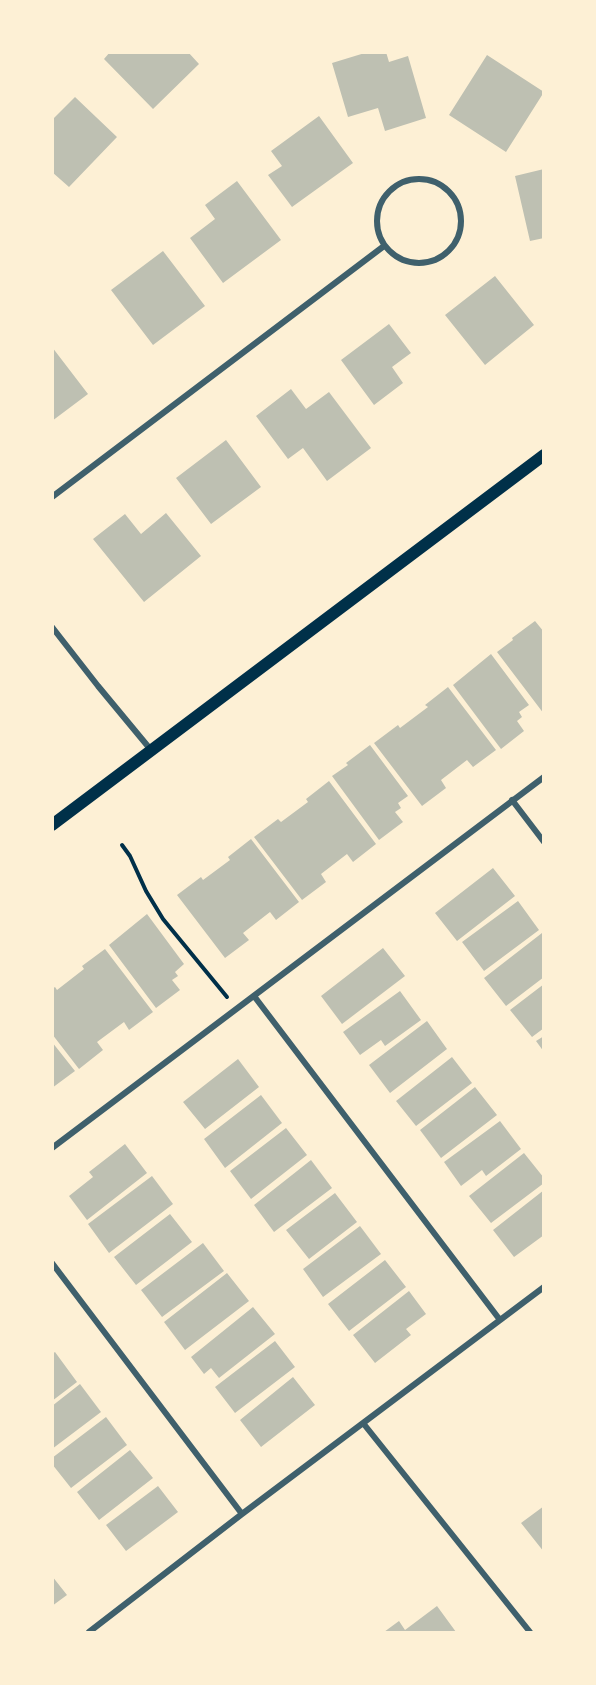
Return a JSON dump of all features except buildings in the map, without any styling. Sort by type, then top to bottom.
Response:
[{"type":"main road","points":[[52,825],[543,455]]},
{"type":"street","points":[[426,179],[441,185],[454,197],[460,212],[461,228],[455,244],[443,256],[428,263],[411,263],[396,257],[384,246],[377,231],[376,214],[382,198],[394,186],[410,180],[426,179]]},
{"type":"street","points":[[52,497],[384,246]]},
{"type":"street","points":[[52,627],[152,750]]},
{"type":"street","points":[[52,1148],[543,777]]},
{"type":"street","points":[[512,801],[543,842]]},
{"type":"street","points":[[254,996],[500,1320]]},
{"type":"street","points":[[52,1263],[242,1514]]},
{"type":"street","points":[[89,1632],[543,1287]]},
{"type":"street","points":[[363,1423],[530,1632]]},
{"type":"path","points":[[122,845],[163,919],[237,1009]]}]
